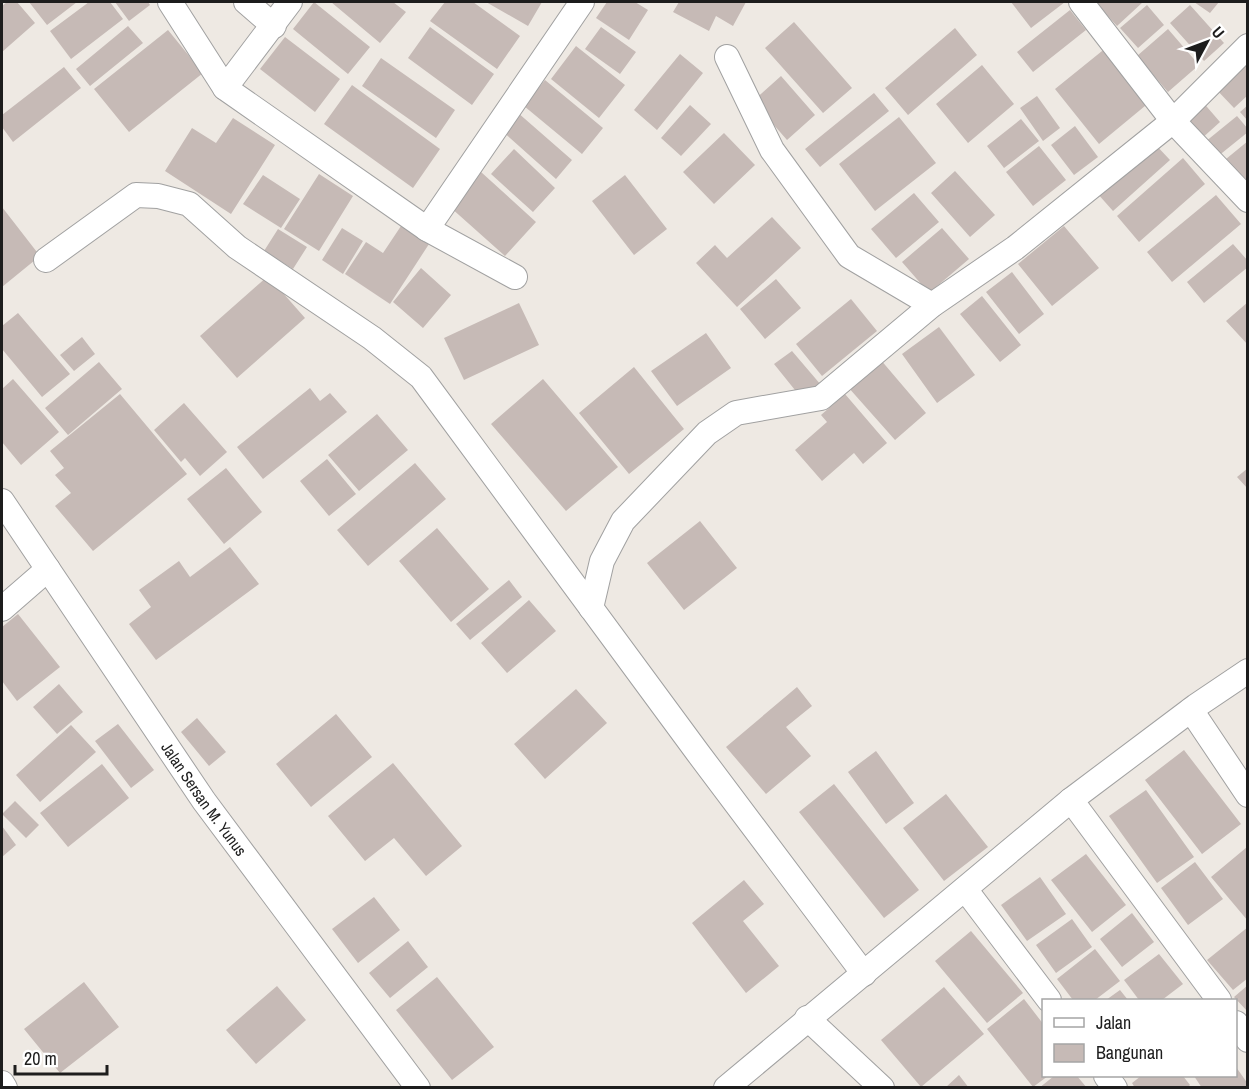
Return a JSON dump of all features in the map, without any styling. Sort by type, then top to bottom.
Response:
[{"type":"street","points":[[170,2],[225,88],[427,229],[515,277]]},
{"type":"street","points":[[246,2],[273,26]]},
{"type":"street","points":[[225,88],[291,2]]},
{"type":"street","points":[[427,229],[582,2]]},
{"type":"street","points":[[1080,2],[1173,121],[1248,200]]},
{"type":"street","points":[[591,608],[603,561],[623,521],[707,434],[736,412],[821,398],[932,305],[1015,248],[1173,121],[1248,46]]},
{"type":"street","points":[[727,57],[772,150],[849,256],[932,305]]},
{"type":"street","points":[[46,260],[136,195],[158,196],[189,204],[237,247],[372,338],[421,377],[864,974]]},
{"type":"street","name":"Jalan Sersan M. Yunus","points":[[2,501],[204,801],[418,1088]]},
{"type":"street","points":[[2,609],[48,569]]},
{"type":"street","points":[[726,1088],[807,1018],[864,974],[1071,800],[1191,710],[1248,671]]},
{"type":"street","points":[[1191,710],[1248,795]]},
{"type":"street","points":[[1071,800],[1218,999]]},
{"type":"street","points":[[965,889],[1048,999]]},
{"type":"street","points":[[807,1018],[882,1088]]},
{"type":"street","points":[[1237,1024],[1248,1040]]},
{"type":"street","points":[[2,1083],[5,1088]]},
{"type":"building","points":[[7,2],[17,2],[35,23],[2,52],[2,6]]},
{"type":"building","points":[[29,2],[77,2],[47,25]]},
{"type":"building","points":[[89,2],[110,2],[123,19],[71,59],[50,31]]},
{"type":"building","points":[[115,2],[148,2],[150,5],[129,21]]},
{"type":"building","points":[[314,2],[370,47],[348,74],[293,29]]},
{"type":"building","points":[[331,2],[393,2],[406,12],[380,43]]},
{"type":"building","points":[[445,2],[473,2],[520,36],[497,69],[430,21]]},
{"type":"building","points":[[486,2],[542,2],[528,26]]},
{"type":"building","points":[[607,2],[635,2],[648,10],[629,40],[596,18]]},
{"type":"building","points":[[679,2],[746,2],[733,26],[716,16],[709,31],[673,12]]},
{"type":"building","points":[[1011,2],[1065,2],[1031,28]]},
{"type":"building","points":[[1095,2],[1143,2],[1117,26]]},
{"type":"building","points":[[1194,2],[1219,2],[1210,13]]},
{"type":"building","points":[[1147,5],[1164,25],[1138,48],[1120,28]]},
{"type":"building","points":[[1190,5],[1224,43],[1204,61],[1170,23]]},
{"type":"building","points":[[1070,10],[1086,30],[1033,72],[1017,52]]},
{"type":"building","points":[[794,22],[852,88],[823,113],[765,48]]},
{"type":"building","points":[[128,26],[143,43],[90,86],[76,69]]},
{"type":"building","points":[[430,27],[494,74],[472,105],[408,58]]},
{"type":"building","points":[[601,27],[636,52],[620,74],[585,49]]},
{"type":"building","points":[[955,28],[977,55],[908,115],[885,88]]},
{"type":"building","points":[[1168,29],[1199,65],[1168,92],[1137,56]]},
{"type":"building","points":[[168,30],[203,73],[129,132],[94,89]]},
{"type":"building","points":[[285,37],[340,79],[315,112],[260,69]]},
{"type":"building","points":[[576,46],[625,85],[599,118],[551,79]]},
{"type":"building","points":[[1107,47],[1151,101],[1099,144],[1055,89]]},
{"type":"building","points":[[680,54],[703,73],[657,130],[634,110]]},
{"type":"building","points":[[1248,55],[1248,95],[1234,108],[1214,87]]},
{"type":"building","points":[[381,58],[455,110],[436,138],[362,86]]},
{"type":"building","points":[[982,65],[1014,104],[968,143],[936,104]]},
{"type":"building","points":[[64,67],[81,88],[13,142],[2,127],[2,115]]},
{"type":"building","points":[[781,76],[815,115],[787,140],[753,101]]},
{"type":"building","points":[[545,80],[603,128],[582,154],[524,106]]},
{"type":"building","points":[[352,85],[440,149],[413,188],[324,124]]},
{"type":"building","points":[[874,93],[889,111],[820,167],[805,149]]},
{"type":"building","points":[[1037,96],[1060,128],[1043,141],[1020,108]]},
{"type":"building","points":[[1201,100],[1220,122],[1200,140],[1181,118]]},
{"type":"building","points":[[690,105],[711,124],[681,156],[661,138]]},
{"type":"building","points":[[1248,105],[1248,121],[1240,112]]},
{"type":"building","points":[[517,112],[572,160],[556,179],[501,130]]},
{"type":"building","points":[[1237,116],[1248,132],[1217,157],[1205,142]]},
{"type":"building","points":[[899,117],[936,163],[875,211],[839,164]]},
{"type":"building","points":[[233,118],[275,145],[231,214],[165,171],[192,128],[216,143]]},
{"type":"building","points":[[1021,119],[1039,141],[1004,168],[987,146]]},
{"type":"building","points":[[1075,126],[1098,157],[1074,175],[1051,145]]},
{"type":"building","points":[[724,133],[755,165],[714,204],[683,172]]},
{"type":"building","points":[[1248,141],[1248,184],[1226,159]]},
{"type":"building","points":[[1154,143],[1170,160],[1113,211],[1097,193]]},
{"type":"building","points":[[1039,146],[1066,180],[1033,206],[1006,172]]},
{"type":"building","points":[[514,149],[555,188],[533,212],[491,174]]},
{"type":"building","points":[[1183,158],[1205,184],[1139,242],[1117,216]]},
{"type":"building","points":[[955,171],[995,215],[970,237],[931,193]]},
{"type":"building","points":[[481,172],[536,222],[505,256],[450,207]]},
{"type":"building","points":[[319,174],[353,196],[319,251],[284,229]]},
{"type":"building","points":[[263,175],[300,199],[281,228],[243,204]]},
{"type":"building","points":[[625,175],[667,229],[634,255],[592,201]]},
{"type":"building","points":[[914,193],[939,222],[896,258],[871,229]]},
{"type":"building","points":[[1216,195],[1241,224],[1172,282],[1147,252]]},
{"type":"building","points":[[2,207],[40,256],[2,287]]},
{"type":"building","points":[[772,217],[801,248],[737,307],[696,263],[715,245],[727,258]]},
{"type":"building","points":[[401,226],[429,244],[390,304],[345,274],[366,242],[383,253]]},
{"type":"building","points":[[1064,226],[1099,268],[1052,306],[1018,264]]},
{"type":"building","points":[[342,228],[363,241],[343,274],[322,260]]},
{"type":"building","points":[[942,228],[969,259],[929,293],[902,262]]},
{"type":"building","points":[[278,229],[307,247],[293,269],[264,251]]},
{"type":"building","points":[[1233,244],[1248,261],[1248,267],[1204,303],[1187,282]]},
{"type":"building","points":[[421,268],[451,295],[423,328],[393,302]]},
{"type":"building","points":[[1012,272],[1044,314],[1019,334],[986,292]]},
{"type":"building","points":[[268,276],[305,318],[237,378],[200,336]]},
{"type":"building","points":[[776,279],[801,308],[765,339],[740,309]]},
{"type":"building","points":[[982,296],[1021,345],[1000,362],[960,314]]},
{"type":"building","points":[[851,299],[877,331],[822,376],[796,344]]},
{"type":"building","points":[[1248,302],[1248,345],[1226,321]]},
{"type":"building","points":[[519,303],[539,345],[464,380],[444,338]]},
{"type":"building","points":[[18,313],[70,374],[42,397],[2,349],[2,326]]},
{"type":"building","points":[[939,327],[975,375],[937,403],[902,354]]},
{"type":"building","points":[[706,333],[731,368],[677,406],[651,371]]},
{"type":"building","points":[[82,337],[95,354],[74,371],[60,355]]},
{"type":"building","points":[[792,351],[821,385],[803,400],[774,364]]},
{"type":"building","points":[[880,359],[926,413],[895,440],[848,387]]},
{"type":"building","points":[[99,362],[122,389],[68,435],[45,408]]},
{"type":"building","points":[[634,367],[684,429],[629,474],[579,413]]},
{"type":"building","points":[[13,379],[59,432],[21,465],[2,442],[2,389]]},
{"type":"building","points":[[543,379],[618,467],[566,511],[491,424]]},
{"type":"building","points":[[310,388],[320,401],[330,393],[347,412],[263,479],[237,447]]},
{"type":"building","points":[[120,394],[187,474],[93,551],[55,506],[71,493],[55,475],[64,468],[50,451]]},
{"type":"building","points":[[845,394],[887,443],[863,464],[854,453],[822,481],[795,450],[827,422],[821,415]]},
{"type":"building","points":[[184,403],[227,452],[200,476],[185,458],[181,462],[154,430]]},
{"type":"building","points":[[377,414],[408,450],[359,491],[328,455]]},
{"type":"building","points":[[327,459],[356,494],[329,516],[300,481]]},
{"type":"building","points":[[415,463],[446,499],[368,566],[337,530]]},
{"type":"building","points":[[226,468],[262,512],[224,544],[187,499]]},
{"type":"building","points":[[1248,468],[1248,489],[1237,477]]},
{"type":"building","points":[[700,521],[737,568],[684,610],[647,563]]},
{"type":"building","points":[[437,528],[489,589],[451,622],[399,561]]},
{"type":"building","points":[[230,547],[259,584],[156,660],[129,624],[151,607],[139,590],[179,561],[190,577]]},
{"type":"building","points":[[509,580],[522,597],[470,640],[456,624]]},
{"type":"building","points":[[529,600],[556,631],[507,673],[481,643]]},
{"type":"building","points":[[18,614],[60,667],[17,701],[2,681],[2,627]]},
{"type":"building","points":[[59,684],[83,712],[57,734],[33,707]]},
{"type":"building","points":[[797,687],[812,706],[786,727],[811,756],[766,794],[726,747]]},
{"type":"building","points":[[576,689],[607,723],[545,779],[514,744]]},
{"type":"building","points":[[336,714],[372,757],[311,807],[276,764]]},
{"type":"building","points":[[197,718],[226,752],[209,766],[181,732]]},
{"type":"building","points":[[118,724],[154,770],[131,788],[95,741]]},
{"type":"building","points":[[71,725],[96,752],[40,802],[16,775]]},
{"type":"building","points":[[1184,750],[1241,824],[1202,854],[1145,780]]},
{"type":"building","points":[[876,751],[914,803],[886,824],[848,772]]},
{"type":"building","points":[[393,763],[462,846],[426,876],[394,838],[365,861],[328,816]]},
{"type":"building","points":[[102,764],[129,798],[68,847],[40,813]]},
{"type":"building","points":[[834,784],[919,890],[884,918],[799,812]]},
{"type":"building","points":[[1146,790],[1194,857],[1157,883],[1109,816]]},
{"type":"building","points":[[946,794],[988,847],[944,881],[903,828]]},
{"type":"building","points":[[15,801],[39,825],[26,838],[2,814]]},
{"type":"building","points":[[2,826],[16,845],[2,857]]},
{"type":"building","points":[[1247,847],[1248,849],[1248,921],[1211,877]]},
{"type":"building","points":[[1086,854],[1126,905],[1092,932],[1051,880]]},
{"type":"building","points":[[1195,862],[1223,899],[1188,925],[1161,888]]},
{"type":"building","points":[[1040,877],[1066,914],[1027,941],[1001,905]]},
{"type":"building","points":[[744,880],[764,904],[743,921],[779,966],[746,993],[692,923]]},
{"type":"building","points":[[374,897],[400,930],[358,963],[332,929]]},
{"type":"building","points":[[1132,913],[1154,942],[1122,967],[1100,939]]},
{"type":"building","points":[[1072,919],[1092,947],[1056,973],[1036,945]]},
{"type":"building","points":[[1248,927],[1248,978],[1233,990],[1207,960]]},
{"type":"building","points":[[971,931],[1023,993],[987,1023],[935,961]]},
{"type":"building","points":[[408,941],[428,967],[390,998],[369,973]]},
{"type":"building","points":[[1095,949],[1120,981],[1096,999],[1072,999],[1057,979]]},
{"type":"building","points":[[1159,954],[1183,984],[1163,999],[1138,999],[1124,980]]},
{"type":"building","points":[[437,977],[494,1047],[452,1080],[396,1010]]},
{"type":"building","points":[[84,982],[119,1027],[60,1073],[24,1029]]},
{"type":"building","points":[[1248,985],[1248,1012],[1237,999],[1234,997]]},
{"type":"building","points":[[277,986],[306,1020],[256,1064],[226,1030]]},
{"type":"building","points":[[944,987],[984,1034],[921,1087],[881,1040]]},
{"type":"building","points":[[1120,990],[1127,999],[1107,999]]},
{"type":"building","points":[[1024,999],[1042,1022],[1042,1077],[1047,1077],[1033,1087],[987,1029]]},
{"type":"building","points":[[1237,1068],[1248,1084],[1248,1088],[1202,1088],[1195,1077],[1237,1077]]},
{"type":"building","points":[[959,1075],[969,1088],[945,1088]]},
{"type":"building","points":[[1053,1077],[1078,1077],[1087,1088],[1039,1088]]},
{"type":"building","points":[[1140,1077],[1184,1077],[1190,1085],[1187,1088],[1135,1088],[1132,1083]]}]
